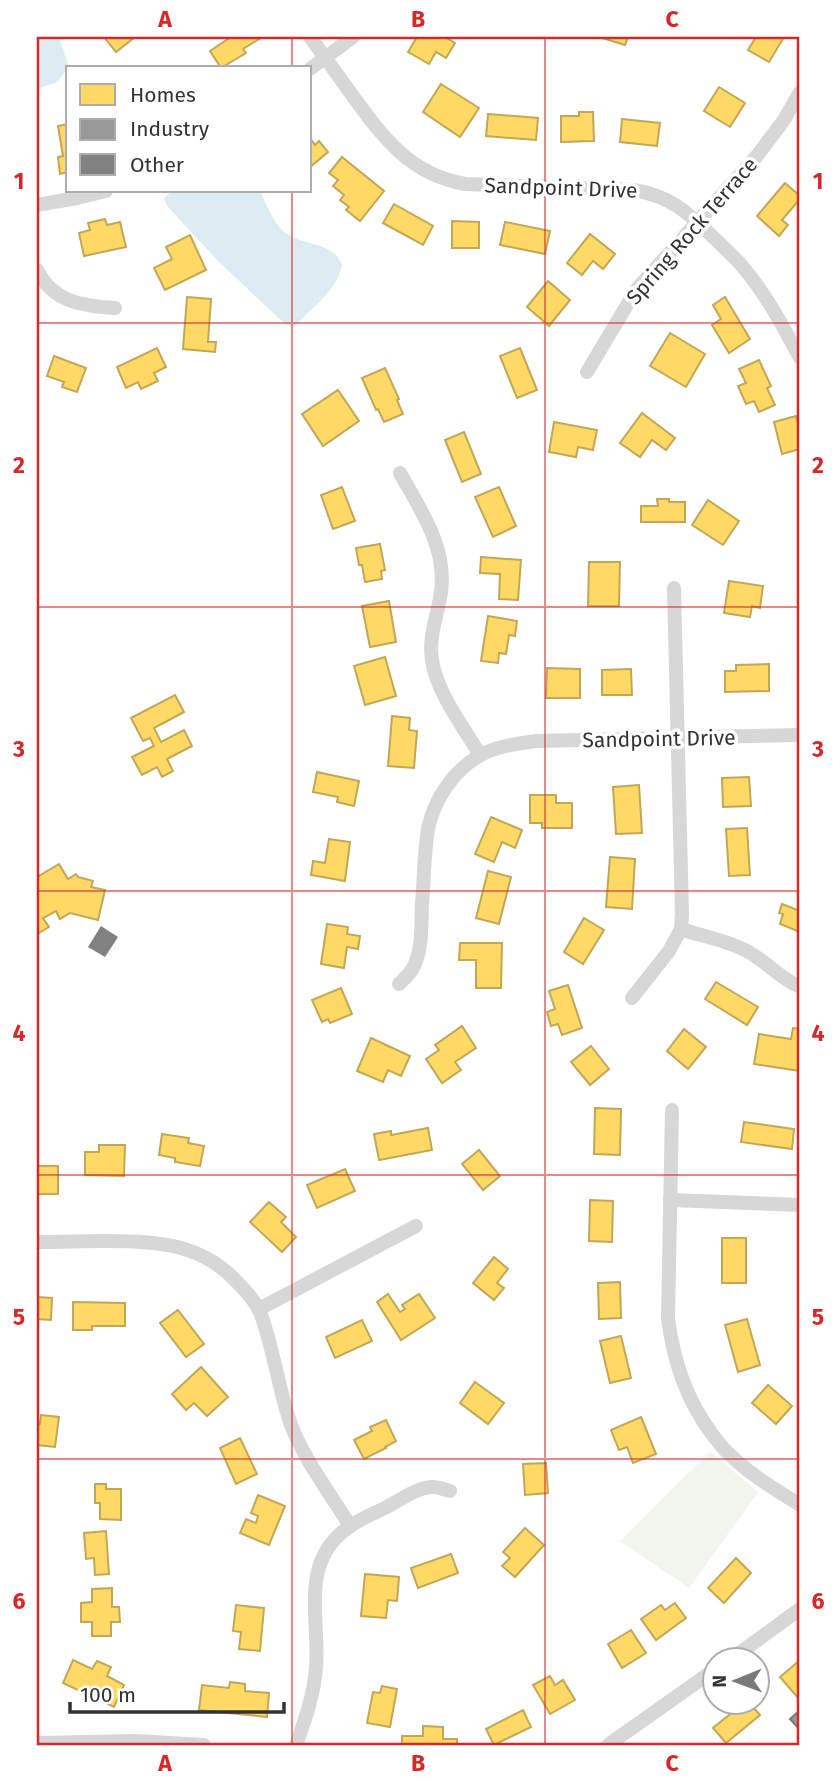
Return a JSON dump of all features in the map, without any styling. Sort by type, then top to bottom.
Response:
[{"type":"street","name":"Sandpoint Drive","points":[[310,37],[385,139],[425,171],[448,181],[465,184],[617,188],[652,192],[672,201],[741,265],[775,311],[800,358]]},
{"type":"street","points":[[312,68],[353,37]]},
{"type":"street","name":"Spring Rock Terrace","points":[[587,372],[645,278],[771,138],[800,92]]},
{"type":"street","points":[[37,205],[102,192]]},
{"type":"street","points":[[37,270],[46,284],[71,302],[115,309]]},
{"type":"street","points":[[400,473],[435,538],[440,556],[442,581],[431,638],[432,663],[443,693],[480,755]]},
{"type":"street","points":[[632,998],[669,951],[681,929],[674,588]]},
{"type":"street","name":"Sandpoint Drive","points":[[399,984],[413,968],[419,949],[426,847],[434,809],[452,780],[480,755],[498,748],[536,741],[800,735]]},
{"type":"street","points":[[681,929],[744,949],[800,987]]},
{"type":"street","points":[[672,1110],[668,1319],[678,1371],[687,1394],[723,1449],[748,1471],[800,1505]]},
{"type":"street","points":[[670,1200],[800,1205]]},
{"type":"street","points":[[259,1309],[416,1227]]},
{"type":"street","points":[[37,1242],[157,1242],[201,1254],[232,1276],[259,1309],[292,1426],[301,1447],[350,1526]]},
{"type":"street","points":[[296,1745],[307,1714],[316,1668],[314,1588],[316,1572],[323,1555],[350,1526],[418,1490],[435,1487],[450,1491]]},
{"type":"street","points":[[749,1646],[800,1609]]},
{"type":"street","points":[[608,1745],[700,1681]]},
{"type":"street","points":[[37,1743],[135,1741],[204,1745]]},
{"type":"shaded area","points":[[37,37],[59,37],[69,66],[66,66],[66,71],[57,82],[37,89]]},
{"type":"shaded area","points":[[171,192],[260,192],[281,229],[293,237],[330,250],[342,264],[340,273],[330,290],[294,327],[285,324],[220,263],[167,206],[164,198]]},
{"type":"shaded area","points":[[710,1452],[758,1492],[689,1588],[620,1541]]},
{"type":"building: Homes","points":[[104,37],[135,37],[116,52]]},
{"type":"building: Homes","points":[[231,37],[259,39],[243,49],[246,53],[224,66],[220,66],[210,51]]},
{"type":"building: Homes","points":[[417,37],[445,37],[455,43],[446,58],[436,52],[429,64],[408,52]]},
{"type":"building: Homes","points":[[599,37],[628,37],[625,45]]},
{"type":"building: Homes","points":[[756,37],[784,37],[769,62],[748,50]]},
{"type":"building: Homes","points":[[441,84],[479,108],[460,137],[423,112]]},
{"type":"building: Homes","points":[[719,87],[745,103],[730,127],[704,111]]},
{"type":"building: Homes","points":[[579,112],[593,112],[594,141],[561,142],[561,116],[579,116]]},
{"type":"building: Homes","points":[[488,114],[538,118],[536,140],[486,136]]},
{"type":"building: Homes","points":[[622,119],[660,123],[657,146],[620,142]]},
{"type":"building: Homes","points":[[66,124],[66,172],[60,174],[58,157],[63,156],[58,126]]},
{"type":"building: Homes","points":[[312,141],[315,145],[319,141],[328,152],[312,165]]},
{"type":"building: Homes","points":[[342,157],[384,191],[360,221],[346,210],[349,207],[340,200],[344,195],[333,186],[338,180],[329,173]]},
{"type":"building: Homes","points":[[785,183],[800,199],[782,220],[788,225],[779,236],[757,216]]},
{"type":"building: Homes","points":[[394,204],[433,226],[423,245],[383,223]]},
{"type":"building: Homes","points":[[105,219],[107,225],[120,222],[126,247],[84,256],[79,233],[90,230],[88,223]]},
{"type":"building: Homes","points":[[452,221],[479,222],[479,248],[452,248]]},
{"type":"building: Homes","points":[[505,222],[550,231],[545,254],[500,245]]},
{"type":"building: Homes","points":[[590,234],[615,254],[603,269],[593,261],[582,275],[567,263]]},
{"type":"building: Homes","points":[[190,235],[206,270],[165,290],[154,268],[172,259],[166,247]]},
{"type":"building: Homes","points":[[548,281],[570,300],[549,326],[527,307]]},
{"type":"building: Homes","points":[[187,297],[211,299],[208,342],[216,342],[215,352],[183,349]]},
{"type":"building: Homes","points":[[725,297],[750,339],[729,353],[712,325],[721,319],[713,305]]},
{"type":"building: Homes","points":[[670,333],[705,354],[686,387],[650,366]]},
{"type":"building: Homes","points":[[157,348],[166,367],[154,373],[158,381],[141,389],[138,382],[126,388],[117,367]]},
{"type":"building: Homes","points":[[520,348],[537,390],[517,398],[500,356]]},
{"type":"building: Homes","points":[[54,356],[86,368],[77,392],[62,387],[64,382],[47,376]]},
{"type":"building: Homes","points":[[759,360],[771,386],[767,388],[775,405],[759,412],[754,401],[746,404],[738,386],[746,383],[739,369]]},
{"type":"building: Homes","points":[[385,368],[403,414],[384,422],[362,378]]},
{"type":"building: Homes","points":[[338,390],[359,421],[323,446],[302,414]]},
{"type":"building: Homes","points":[[642,413],[675,438],[666,450],[652,440],[640,457],[620,443]]},
{"type":"building: Homes","points":[[796,416],[800,449],[782,454],[774,422]]},
{"type":"building: Homes","points":[[554,422],[597,430],[593,450],[578,447],[576,457],[549,452]]},
{"type":"building: Homes","points":[[464,432],[481,474],[462,482],[445,440]]},
{"type":"building: Homes","points":[[342,487],[355,521],[333,529],[321,495]]},
{"type":"building: Homes","points":[[499,487],[516,526],[493,537],[475,497]]},
{"type":"building: Homes","points":[[657,499],[685,502],[685,522],[641,522],[641,506],[658,506]]},
{"type":"building: Homes","points":[[708,500],[739,521],[723,545],[692,525]]},
{"type":"building: Homes","points":[[380,544],[385,570],[381,571],[382,579],[365,582],[356,548]]},
{"type":"building: Homes","points":[[481,557],[521,560],[518,600],[499,599],[500,574],[480,573]]},
{"type":"building: Homes","points":[[589,562],[620,562],[619,606],[588,606]]},
{"type":"building: Homes","points":[[729,581],[763,586],[760,608],[752,606],[750,617],[724,613]]},
{"type":"building: Homes","points":[[389,601],[396,642],[370,647],[362,606]]},
{"type":"building: Homes","points":[[488,616],[517,621],[515,636],[509,635],[506,654],[499,653],[498,663],[481,661]]},
{"type":"building: Homes","points":[[385,657],[396,696],[365,705],[354,666]]},
{"type":"building: Homes","points":[[769,664],[769,691],[725,692],[725,671],[736,671],[736,665]]},
{"type":"building: Homes","points":[[547,668],[580,669],[580,698],[546,698]]},
{"type":"building: Homes","points":[[631,669],[632,695],[602,695],[602,670]]},
{"type":"building: Homes","points":[[175,695],[184,712],[154,728],[161,742],[184,730],[192,746],[167,759],[173,771],[162,777],[157,767],[142,775],[132,757],[154,746],[150,738],[143,741],[131,718]]},
{"type":"building: Homes","points":[[392,716],[410,718],[409,730],[417,731],[414,768],[388,766]]},
{"type":"building: Homes","points":[[317,772],[359,781],[354,806],[337,802],[338,797],[313,792]]},
{"type":"building: Homes","points":[[749,777],[751,806],[723,807],[722,778]]},
{"type":"building: Homes","points":[[639,785],[642,833],[616,834],[613,787]]},
{"type":"building: Homes","points":[[530,795],[556,795],[556,803],[572,803],[572,828],[542,828],[542,823],[530,823]]},
{"type":"building: Homes","points":[[491,817],[522,830],[515,848],[502,842],[494,862],[475,854]]},
{"type":"building: Homes","points":[[747,828],[750,875],[729,876],[726,829]]},
{"type":"building: Homes","points":[[329,839],[350,842],[345,881],[311,875],[313,861],[325,863]]},
{"type":"building: Homes","points":[[610,857],[635,859],[632,909],[606,907]]},
{"type":"building: Homes","points":[[59,864],[68,879],[76,874],[93,881],[91,887],[105,890],[98,920],[70,913],[60,919],[56,911],[43,918],[49,927],[37,934],[37,877]]},
{"type":"building: Homes","points":[[488,871],[511,877],[499,924],[476,918]]},
{"type":"building: Homes","points":[[782,904],[800,911],[800,932],[780,924]]},
{"type":"building: Homes","points":[[584,918],[604,930],[583,964],[564,952]]},
{"type":"building: Homes","points":[[327,924],[348,927],[347,934],[360,936],[358,949],[347,947],[344,968],[321,964]]},
{"type":"building: Homes","points":[[460,943],[502,943],[501,988],[476,988],[476,960],[459,960]]},
{"type":"building: Homes","points":[[716,982],[758,1007],[747,1025],[705,999]]},
{"type":"building: Homes","points":[[568,985],[582,1028],[562,1035],[558,1024],[551,1026],[547,1012],[555,1009],[549,991]]},
{"type":"building: Homes","points":[[341,988],[352,1014],[330,1023],[328,1019],[322,1022],[312,1000]]},
{"type":"building: Homes","points":[[462,1026],[476,1048],[455,1062],[461,1070],[442,1083],[426,1059],[439,1050],[435,1045]]},
{"type":"building: Homes","points":[[793,1028],[800,1029],[800,1071],[754,1064],[759,1034],[791,1039]]},
{"type":"building: Homes","points":[[684,1029],[706,1047],[688,1069],[667,1051]]},
{"type":"building: Homes","points":[[371,1038],[410,1056],[401,1076],[388,1070],[383,1082],[357,1071]]},
{"type":"building: Homes","points":[[591,1046],[609,1069],[590,1085],[571,1062]]},
{"type":"building: Homes","points":[[595,1108],[621,1109],[620,1155],[594,1154]]},
{"type":"building: Homes","points":[[744,1122],[794,1129],[792,1149],[741,1142]]},
{"type":"building: Homes","points":[[428,1128],[432,1150],[379,1160],[374,1134],[391,1131],[391,1135]]},
{"type":"building: Homes","points":[[162,1134],[189,1138],[188,1143],[204,1146],[200,1166],[175,1162],[175,1158],[159,1155]]},
{"type":"building: Homes","points":[[99,1145],[125,1145],[124,1176],[85,1175],[85,1152],[99,1152]]},
{"type":"building: Homes","points":[[479,1150],[500,1176],[483,1190],[462,1164]]},
{"type":"building: Homes","points":[[37,1166],[58,1166],[58,1194],[37,1194]]},
{"type":"building: Homes","points":[[345,1169],[355,1191],[317,1208],[307,1185]]},
{"type":"building: Homes","points":[[590,1200],[613,1201],[612,1242],[589,1241]]},
{"type":"building: Homes","points":[[269,1202],[286,1217],[281,1222],[296,1237],[282,1252],[250,1222]]},
{"type":"building: Homes","points":[[722,1238],[746,1238],[746,1283],[722,1283]]},
{"type":"building: Homes","points":[[494,1257],[508,1269],[497,1283],[504,1288],[494,1300],[473,1283]]},
{"type":"building: Homes","points":[[620,1282],[621,1318],[599,1319],[598,1283]]},
{"type":"building: Homes","points":[[388,1294],[400,1312],[405,1309],[402,1305],[419,1294],[435,1318],[401,1340],[377,1302]]},
{"type":"building: Homes","points":[[37,1297],[52,1298],[51,1320],[37,1319]]},
{"type":"building: Homes","points":[[73,1302],[125,1303],[125,1326],[92,1326],[92,1330],[73,1330]]},
{"type":"building: Homes","points":[[178,1310],[204,1344],[186,1357],[160,1323]]},
{"type":"building: Homes","points":[[747,1319],[760,1365],[738,1372],[725,1325]]},
{"type":"building: Homes","points":[[362,1320],[372,1341],[335,1358],[326,1337]]},
{"type":"building: Homes","points":[[621,1336],[631,1378],[610,1383],[600,1341]]},
{"type":"building: Homes","points":[[201,1367],[228,1397],[207,1416],[194,1403],[186,1410],[172,1394]]},
{"type":"building: Homes","points":[[475,1382],[504,1403],[488,1424],[460,1403]]},
{"type":"building: Homes","points":[[768,1385],[792,1406],[776,1424],[752,1403]]},
{"type":"building: Homes","points":[[41,1415],[59,1417],[55,1447],[37,1445],[37,1424],[40,1424]]},
{"type":"building: Homes","points":[[641,1417],[656,1454],[633,1463],[627,1447],[619,1450],[611,1430]]},
{"type":"building: Homes","points":[[386,1420],[396,1441],[364,1459],[354,1440],[372,1431],[370,1427]]},
{"type":"building: Homes","points":[[240,1438],[257,1474],[236,1484],[220,1448]]},
{"type":"building: Homes","points":[[546,1463],[548,1493],[525,1495],[523,1464]]},
{"type":"building: Homes","points":[[95,1484],[106,1484],[106,1489],[121,1489],[121,1520],[100,1519],[100,1503],[95,1503]]},
{"type":"building: Homes","points":[[258,1495],[285,1506],[269,1545],[240,1533],[246,1519],[256,1523],[258,1516],[251,1513]]},
{"type":"building: Homes","points":[[525,1528],[544,1545],[515,1577],[502,1566],[510,1558],[503,1552]]},
{"type":"building: Homes","points":[[106,1531],[109,1574],[95,1575],[94,1558],[86,1559],[84,1533]]},
{"type":"building: Homes","points":[[451,1554],[458,1573],[418,1588],[411,1568]]},
{"type":"building: Homes","points":[[736,1558],[751,1573],[724,1603],[708,1588]]},
{"type":"building: Homes","points":[[365,1574],[399,1577],[397,1601],[388,1600],[386,1618],[361,1616]]},
{"type":"building: Homes","points":[[112,1588],[112,1607],[119,1607],[120,1622],[111,1622],[111,1636],[92,1636],[92,1622],[81,1622],[81,1603],[92,1602],[92,1589]]},
{"type":"building: Homes","points":[[675,1603],[686,1618],[656,1640],[641,1619],[661,1605],[665,1610]]},
{"type":"building: Homes","points":[[236,1605],[264,1608],[260,1651],[239,1649],[241,1632],[233,1631]]},
{"type":"building: Homes","points":[[631,1630],[646,1653],[622,1668],[608,1644]]},
{"type":"building: Homes","points":[[73,1660],[92,1669],[97,1661],[111,1667],[107,1676],[124,1685],[114,1707],[63,1683]]},
{"type":"building: Homes","points":[[800,1660],[800,1698],[799,1699],[780,1677]]},
{"type":"building: Homes","points":[[550,1676],[555,1685],[563,1680],[575,1700],[550,1714],[533,1685]]},
{"type":"building: Homes","points":[[230,1682],[245,1684],[245,1691],[269,1693],[267,1717],[199,1710],[202,1685],[229,1688]]},
{"type":"building: Homes","points":[[382,1686],[397,1689],[390,1727],[367,1723],[373,1692],[380,1693]]},
{"type":"building: Homes","points":[[523,1710],[531,1727],[494,1745],[486,1729]]},
{"type":"building: Homes","points":[[728,1716],[759,1716],[726,1743],[713,1728]]},
{"type":"building: Homes","points":[[423,1726],[443,1727],[443,1739],[457,1739],[457,1745],[402,1745],[402,1736],[423,1736]]},
{"type":"building: Industry","points":[[800,1710],[800,1730],[790,1719]]},
{"type":"building: Other","points":[[101,926],[118,937],[105,957],[88,947]]}]
